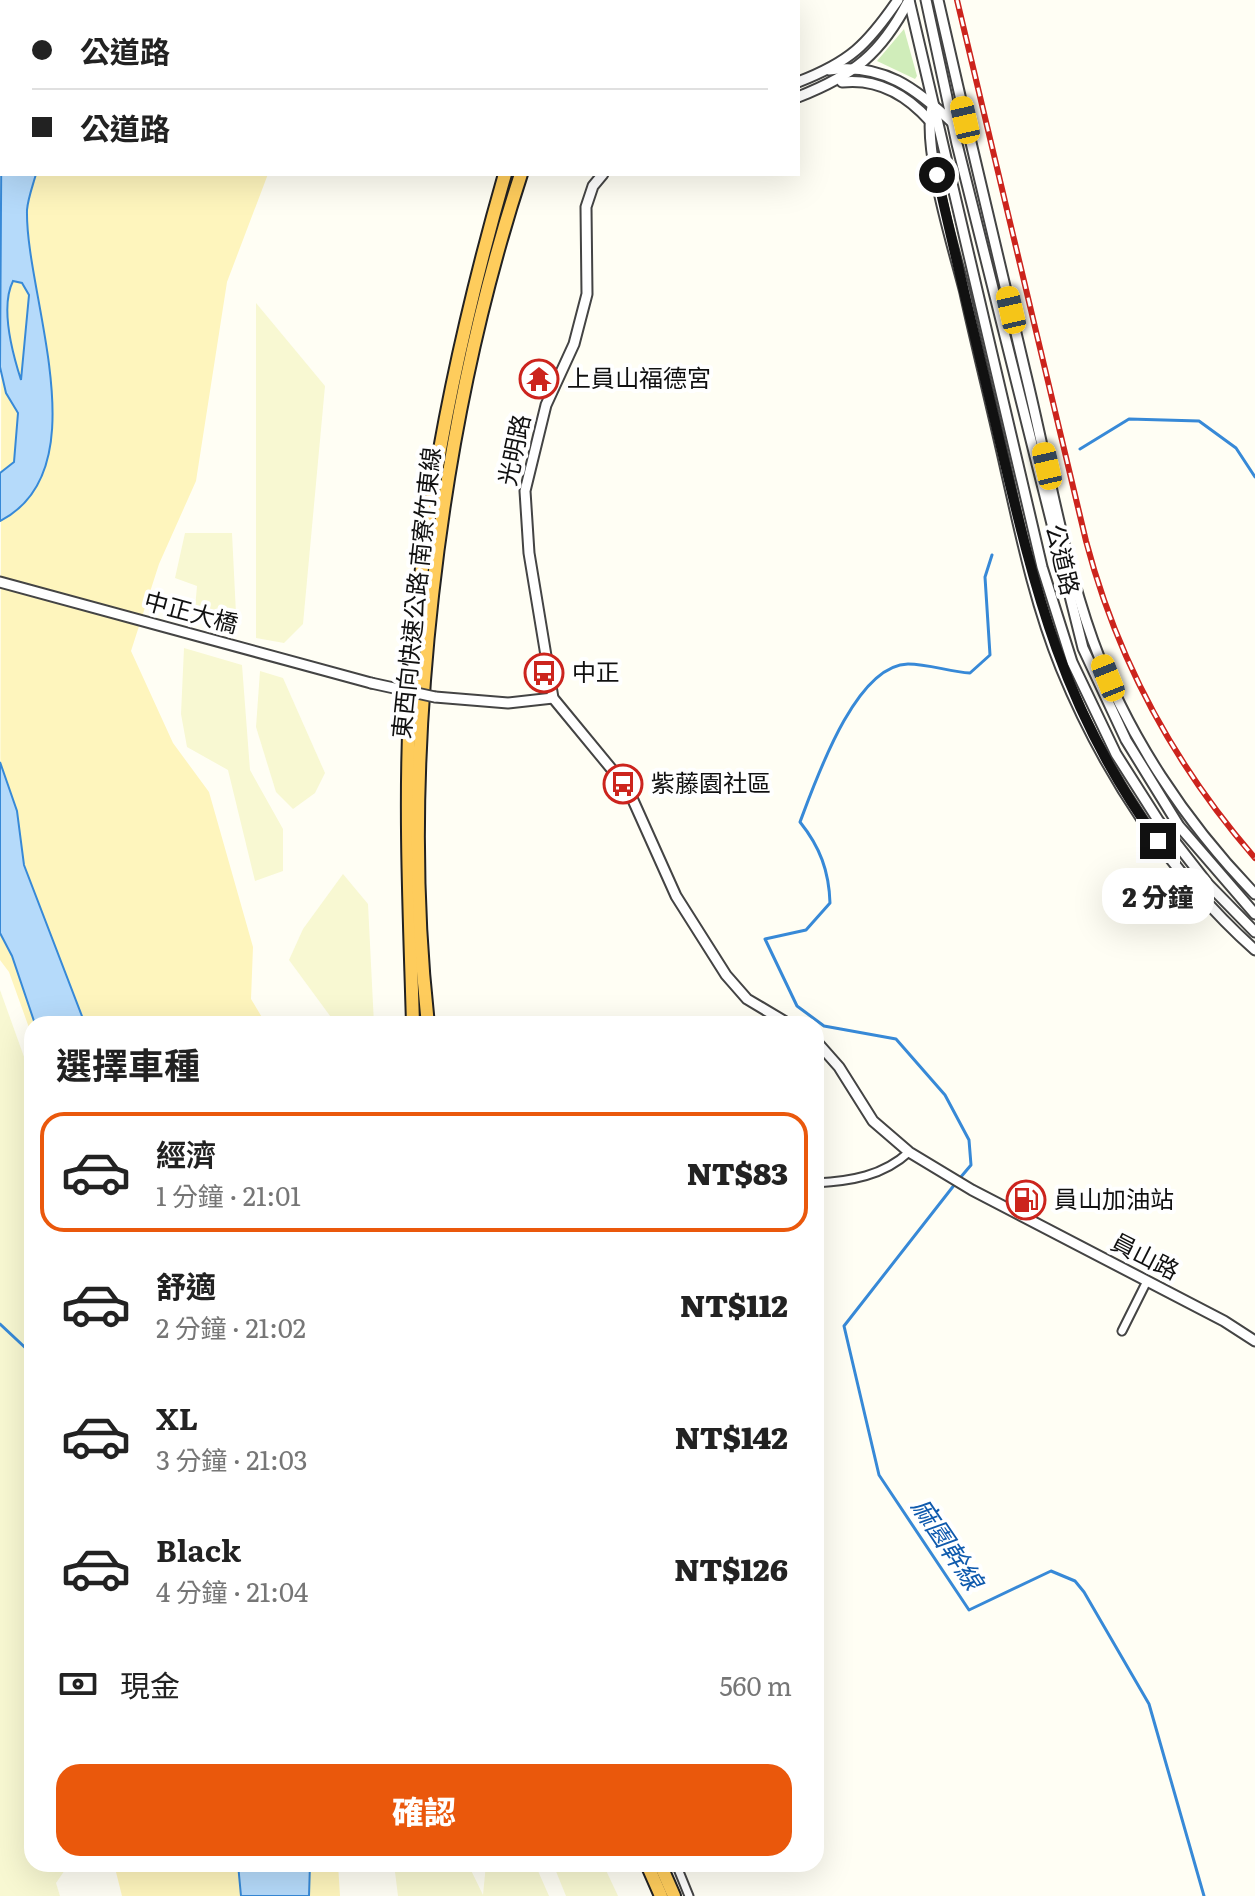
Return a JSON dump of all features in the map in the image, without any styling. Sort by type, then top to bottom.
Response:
[{"type":"highway","name":"東西向快速公路 南寮竹東線","points":[[413,1016],[407,886],[410,709],[424,550],[458,353],[504,176]]},
{"type":"highway","name":"東西向快速公路 南寮竹東線","points":[[428,1016],[419,860],[427,657],[452,463],[481,319],[520,176]]},
{"type":"highway","points":[[650,1872],[661,1896]]},
{"type":"highway","points":[[664,1872],[674,1896]]},
{"type":"street","points":[[800,81],[829,70],[860,49],[898,0]]},
{"type":"street","points":[[800,96],[860,68],[892,30],[909,0]]},
{"type":"street","name":"公道路","points":[[909,0],[1042,567],[1072,662],[1116,754],[1169,835],[1208,884],[1255,932]]},
{"type":"street","name":"公道路","points":[[926,0],[1055,549],[1083,648],[1126,740],[1179,826],[1255,914]]},
{"type":"street","name":"公道路","points":[[938,0],[1066,548],[1093,641],[1108,678],[1158,771],[1201,833],[1255,894]]},
{"type":"street","points":[[829,70],[860,68],[894,78],[933,104],[970,141]]},
{"type":"street","name":"公道路","points":[[827,86],[855,80],[879,85],[899,94],[928,118],[944,147]]},
{"type":"street","points":[[928,118],[933,104]]},
{"type":"street","name":"公道路","points":[[928,118],[949,227],[1030,572],[1061,667],[1105,758],[1168,855],[1197,892],[1255,950]]},
{"type":"street","name":"光明路","points":[[553,698],[529,553],[525,491],[546,405],[574,344],[587,294],[586,207],[593,186],[601,176]]},
{"type":"street","points":[[949,227],[961,224]]},
{"type":"street","name":"中正大橋","points":[[0,582],[371,683],[435,697],[508,703],[553,698]]},
{"type":"street","points":[[1075,700],[1087,696]]},
{"type":"street","points":[[553,698],[588,736],[633,798],[676,896],[726,975],[747,999],[776,1016]]},
{"type":"street","points":[[824,1050],[839,1067],[864,1111],[909,1152],[894,1166],[865,1177],[824,1182]]},
{"type":"street","name":"員山路","points":[[909,1152],[972,1190],[1224,1321],[1255,1341]]},
{"type":"street","points":[[1122,1331],[1147,1281]]},
{"type":"street","points":[[679,1872],[689,1896]]},
{"type":"green space","points":[[904,29],[917,76],[915,79],[877,61]]},
{"type":"green space","points":[[256,303],[325,386],[303,624],[284,643],[256,638]]},
{"type":"green space","points":[[185,533],[232,533],[237,634],[194,620],[197,586],[175,578]]},
{"type":"green space","points":[[184,648],[242,665],[250,770],[283,829],[283,871],[255,881],[228,770],[187,747],[181,714]]},
{"type":"green space","points":[[260,671],[283,678],[325,773],[315,793],[293,809],[276,792],[256,727]]},
{"type":"green space","points":[[343,874],[368,904],[374,1016],[330,1016],[289,960],[303,929]]},
{"type":"green space","points":[[0,990],[24,1057],[24,1872],[64,1872],[56,1883],[60,1896],[0,1896]]},
{"type":"green space","points":[[395,1872],[472,1872],[483,1895],[485,1872],[538,1872],[549,1896],[398,1896]]},
{"type":"green space","points":[[556,1872],[607,1872],[618,1896],[566,1896]]},
{"type":"sand","points":[[2,176],[267,176],[227,282],[196,481],[159,564],[131,651],[173,743],[209,792],[253,947],[251,999],[261,1016],[25,1016],[9,972],[0,960]]},
{"type":"sand","points":[[116,1872],[338,1872],[340,1896],[122,1896]]},
{"type":"water","points":[[1,176],[35,176],[27,210],[29,246],[51,378],[52,423],[47,463],[30,496],[0,521],[0,473],[14,462],[18,413],[6,393],[0,367]],"holes":[[[13,281],[22,283],[29,295],[21,380],[7,316]]]},
{"type":"water","points":[[0,762],[17,811],[24,865],[82,1016],[32,1016],[12,956],[0,933]]},
{"type":"water","points":[[239,1872],[310,1872],[309,1896],[241,1896]]},
{"type":"waterway","points":[[1080,449],[1129,419],[1199,421],[1236,448],[1255,477]]},
{"type":"waterway","points":[[810,1016],[797,1006],[765,939],[806,930],[830,903],[822,860],[800,822],[816,780],[855,703],[871,683],[889,669],[916,664],[970,673],[990,655],[985,577],[992,555]]},
{"type":"waterway","points":[[824,1026],[896,1039],[945,1095],[969,1140],[971,1165],[960,1178]]},
{"type":"waterway","name":"麻園幹線","points":[[955,1184],[844,1326],[879,1475],[969,1610],[1051,1571],[1075,1581],[1084,1592],[1149,1704],[1204,1896]]},
{"type":"waterway","points":[[0,1324],[24,1346]]},
{"type":"railway","points":[[957,0],[1099,585],[1114,627],[1152,709],[1199,786],[1255,858]]},
{"type":"place","name":"上員山福德宮","points":[[539,379]]},
{"type":"place","name":"中正","points":[[544,673]]},
{"type":"place","name":"紫藤園社區","points":[[623,784]]},
{"type":"place","name":"員山加油站","points":[[1026,1200]]},
{"type":"route","points":[[937,175],[1042,613],[1075,700],[1105,758],[1158,841]]}]
